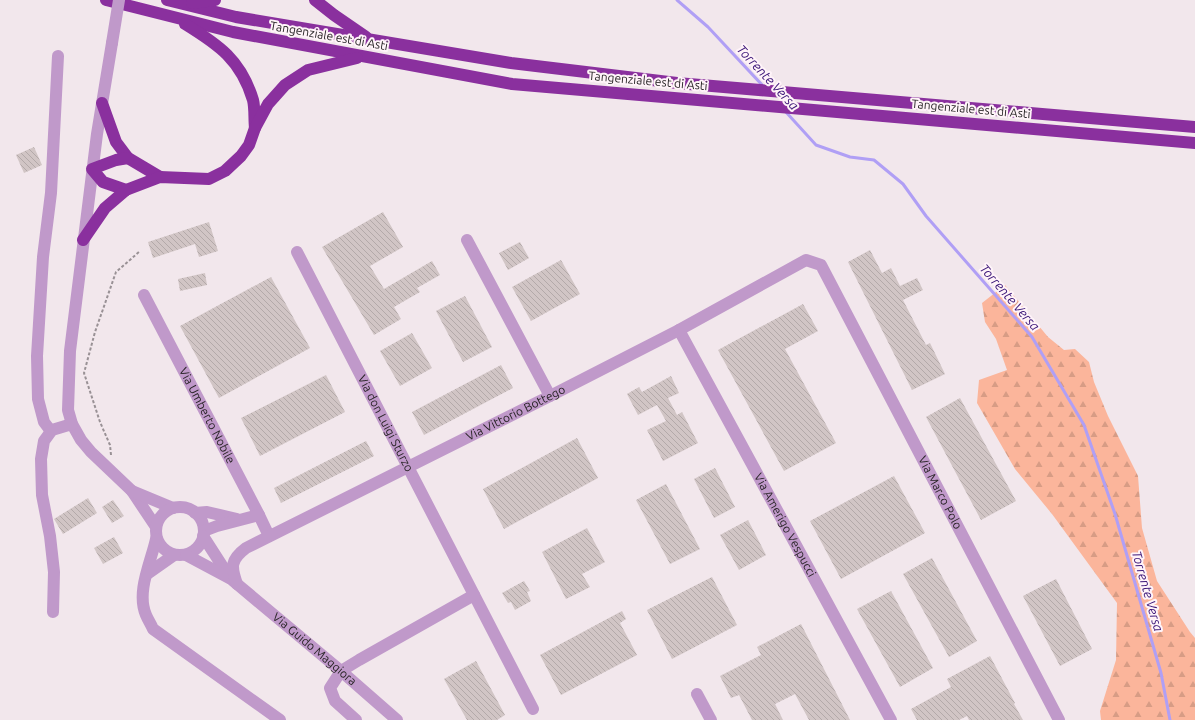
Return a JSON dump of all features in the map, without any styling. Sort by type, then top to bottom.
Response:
[{"type":"highway","name":"Tangenziale est di Asti","points":[[106,0],[233,32],[512,84],[1195,143]]},
{"type":"highway","name":"Tangenziale est di Asti","points":[[167,0],[236,17],[511,63],[677,83],[1195,127]]},
{"type":"highway","points":[[182,4],[215,0]]},
{"type":"highway","points":[[315,0],[334,16],[371,40]]},
{"type":"highway","points":[[175,18],[203,35],[224,51],[242,73],[253,101],[255,128]]},
{"type":"highway","points":[[83,240],[105,208],[126,190],[160,177],[209,179],[225,171],[241,156],[249,145],[255,128],[268,104],[285,85],[308,70],[364,56]]},
{"type":"highway","points":[[102,103],[116,142],[128,158],[160,177]]},
{"type":"highway","points":[[126,190],[103,182],[92,170],[116,160],[128,158]]},
{"type":"street","points":[[119,0],[102,103],[83,240],[70,351],[68,410],[72,424],[91,452],[132,492],[156,533],[160,546],[166,552],[174,555],[186,555],[197,548],[203,534],[201,521],[195,513],[181,507],[173,508],[162,515],[156,533],[153,556],[146,575],[142,598],[145,614],[154,629],[280,720]]},
{"type":"street","points":[[52,430],[50,430],[44,422],[38,399],[37,356],[43,257],[51,193],[58,56]]},
{"type":"street","points":[[467,240],[550,396]]},
{"type":"street","name":"Via don Luigi Sturzo","points":[[297,252],[533,709]]},
{"type":"street","name":"Via Vittorio Bottego","points":[[234,581],[233,562],[242,551],[269,536],[679,330],[806,260],[821,265]]},
{"type":"street","name":"Via Marco Polo","points":[[821,265],[1059,720]]},
{"type":"street","name":"Via Umberto Nobile","points":[[144,295],[269,536]]},
{"type":"street","name":"Via Amerigo Vespucci","points":[[679,330],[891,720]]},
{"type":"street","points":[[53,612],[54,572],[50,536],[42,495],[41,459],[44,441],[52,430],[72,424]]},
{"type":"street","points":[[132,492],[173,508]]},
{"type":"street","points":[[195,513],[207,512],[238,520]]},
{"type":"street","points":[[203,534],[238,520],[259,515]]},
{"type":"street","name":"Via Guido Maggiora","points":[[203,534],[234,581]]},
{"type":"street","points":[[146,575],[174,555]]},
{"type":"street","name":"Via Guido Maggiora","points":[[186,555],[234,581],[397,720]]},
{"type":"street","points":[[356,720],[335,701],[330,688],[342,672],[359,660],[474,596]]},
{"type":"street","points":[[697,694],[711,720]]},
{"type":"path","points":[[112,472],[110,445],[100,422],[84,373],[95,332],[116,272],[139,252]]},
{"type":"green space","points":[[1005,285],[1048,337],[1064,350],[1075,349],[1089,362],[1094,382],[1108,416],[1138,476],[1142,528],[1157,581],[1195,638],[1195,720],[1101,720],[1100,711],[1116,660],[1117,603],[1052,514],[1015,469],[977,403],[979,380],[1007,370],[996,339],[985,322],[982,303]]},
{"type":"building","points":[[34,147],[42,165],[24,173],[16,155]]},
{"type":"building","points":[[383,212],[403,247],[370,266],[384,289],[432,261],[440,275],[417,288],[420,292],[394,307],[401,319],[374,335],[322,247]]},
{"type":"building","points":[[209,222],[218,251],[199,257],[195,244],[153,258],[148,242]]},
{"type":"building","points":[[520,242],[529,258],[508,270],[499,253]]},
{"type":"building","points":[[870,250],[882,273],[891,268],[900,286],[917,278],[923,290],[903,300],[926,345],[930,343],[945,374],[912,390],[848,262]]},
{"type":"building","points":[[561,260],[580,294],[531,321],[512,287]]},
{"type":"building","points":[[205,273],[207,285],[180,291],[178,279]]},
{"type":"building","points":[[271,277],[310,348],[219,398],[180,326]]},
{"type":"building","points":[[465,296],[492,347],[463,362],[436,311]]},
{"type":"building","points":[[803,304],[818,331],[785,349],[836,443],[784,471],[718,350]]},
{"type":"building","points":[[412,333],[432,368],[400,386],[380,351]]},
{"type":"building","points":[[501,365],[513,388],[424,435],[412,412]]},
{"type":"building","points":[[326,375],[345,412],[260,456],[241,418]]},
{"type":"building","points":[[671,376],[679,393],[668,398],[677,415],[682,412],[698,443],[663,461],[647,430],[666,421],[657,405],[638,415],[627,394],[639,387],[642,392]]},
{"type":"building","points":[[960,398],[1016,501],[981,520],[926,417]]},
{"type":"building","points":[[577,438],[598,478],[504,529],[483,489]]},
{"type":"building","points":[[366,441],[374,456],[281,503],[274,488]]},
{"type":"building","points":[[715,468],[735,507],[714,518],[694,479]]},
{"type":"building","points":[[894,476],[925,533],[841,579],[810,521]]},
{"type":"building","points":[[666,484],[700,549],[670,564],[636,500]]},
{"type":"building","points":[[88,498],[97,513],[63,534],[54,519]]},
{"type":"building","points":[[113,500],[124,516],[112,523],[102,507]]},
{"type":"building","points":[[748,520],[766,555],[739,570],[720,535]]},
{"type":"building","points":[[587,528],[605,562],[582,574],[590,587],[566,599],[542,552]]},
{"type":"building","points":[[114,537],[123,553],[103,564],[94,548]]},
{"type":"building","points":[[932,558],[977,641],[949,657],[903,574]]},
{"type":"building","points":[[712,577],[737,625],[672,659],[647,610]]},
{"type":"building","points":[[1056,579],[1092,649],[1060,666],[1023,596]]},
{"type":"building","points":[[524,581],[530,591],[527,592],[531,601],[515,610],[511,602],[508,603],[502,593]]},
{"type":"building","points":[[891,591],[933,668],[900,687],[857,609]]},
{"type":"building","points":[[622,611],[626,619],[620,623],[637,655],[561,695],[540,655]]},
{"type":"building","points":[[801,624],[850,720],[809,720],[795,694],[775,704],[783,720],[752,720],[739,695],[731,698],[720,676],[761,655],[757,647]]},
{"type":"building","points":[[990,656],[1023,720],[969,720],[967,716],[959,720],[917,720],[911,709],[951,687],[947,679]]},
{"type":"building","points":[[476,661],[505,715],[497,720],[467,720],[444,679]]},
{"type":"waterway","name":"Torrente Versa","points":[[677,0],[708,27],[763,86]]},
{"type":"waterway","name":"Torrente Versa","points":[[785,111],[816,145],[850,157],[874,160],[903,184],[926,216],[1032,337],[1084,425],[1115,514],[1161,673],[1170,720]]}]
